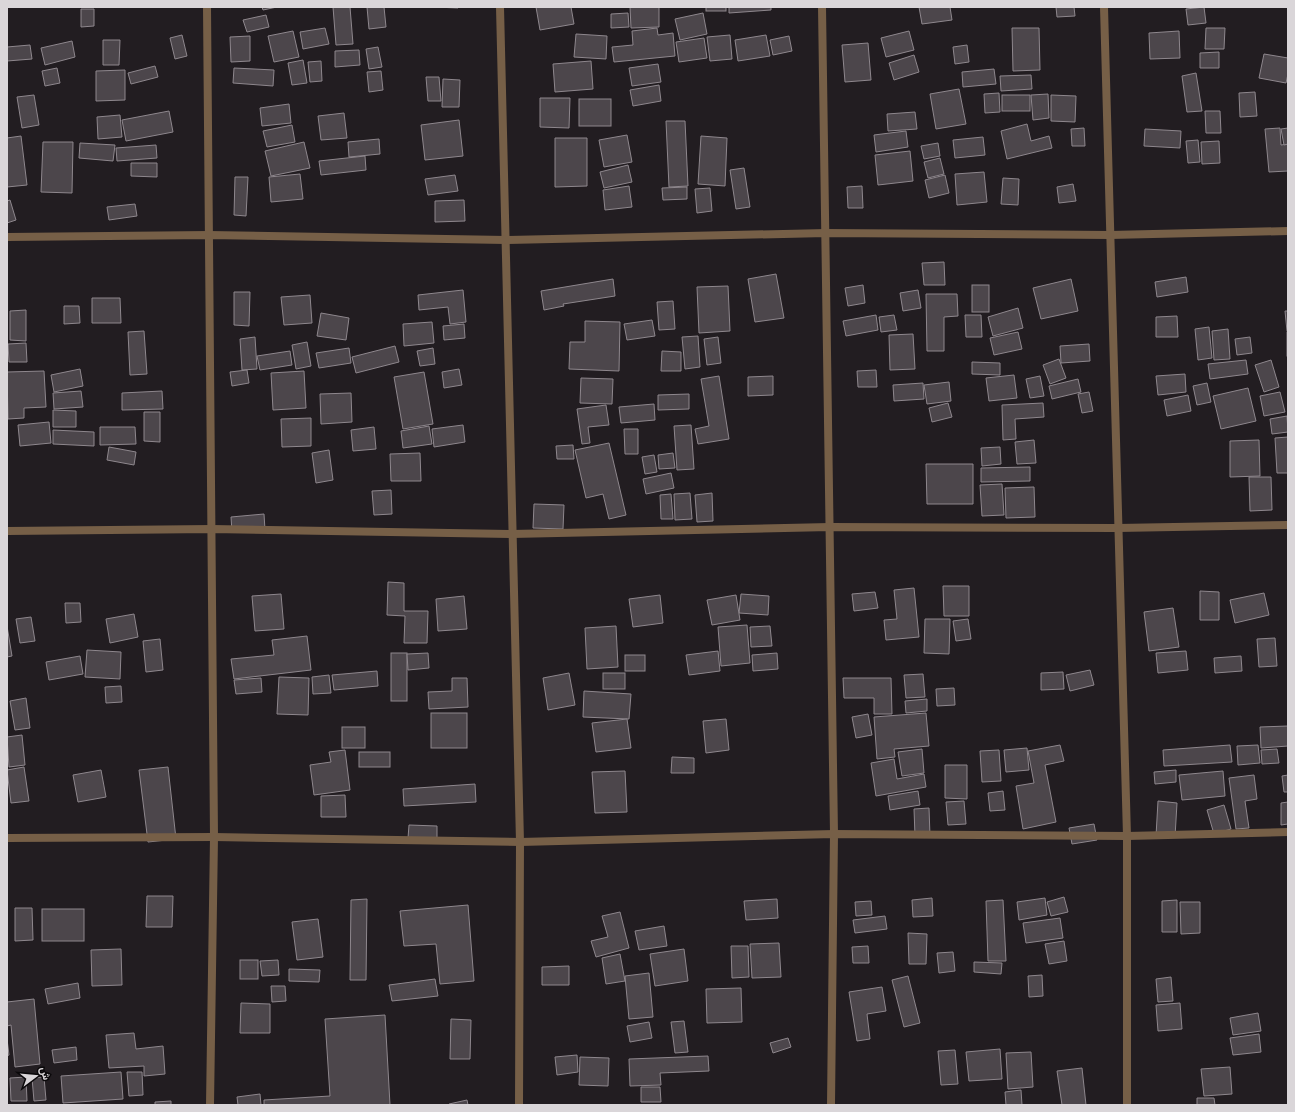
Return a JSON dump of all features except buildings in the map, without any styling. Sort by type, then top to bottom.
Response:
[{"type":"street","points":[[208,7],[214,837],[210,1105]]},
{"type":"street","points":[[500,7],[520,842],[519,1105]]},
{"type":"street","points":[[822,7],[834,834],[831,1105]]},
{"type":"street","points":[[1104,7],[1127,836],[1127,1105]]},
{"type":"street","points":[[7,237],[209,235],[506,240],[826,233],[1110,234],[1288,230]]},
{"type":"street","points":[[7,531],[212,529],[512,534],[830,527],[1118,528],[1288,524]]},
{"type":"street","points":[[7,838],[214,837],[520,842],[834,834],[1127,836],[1288,832]]}]
